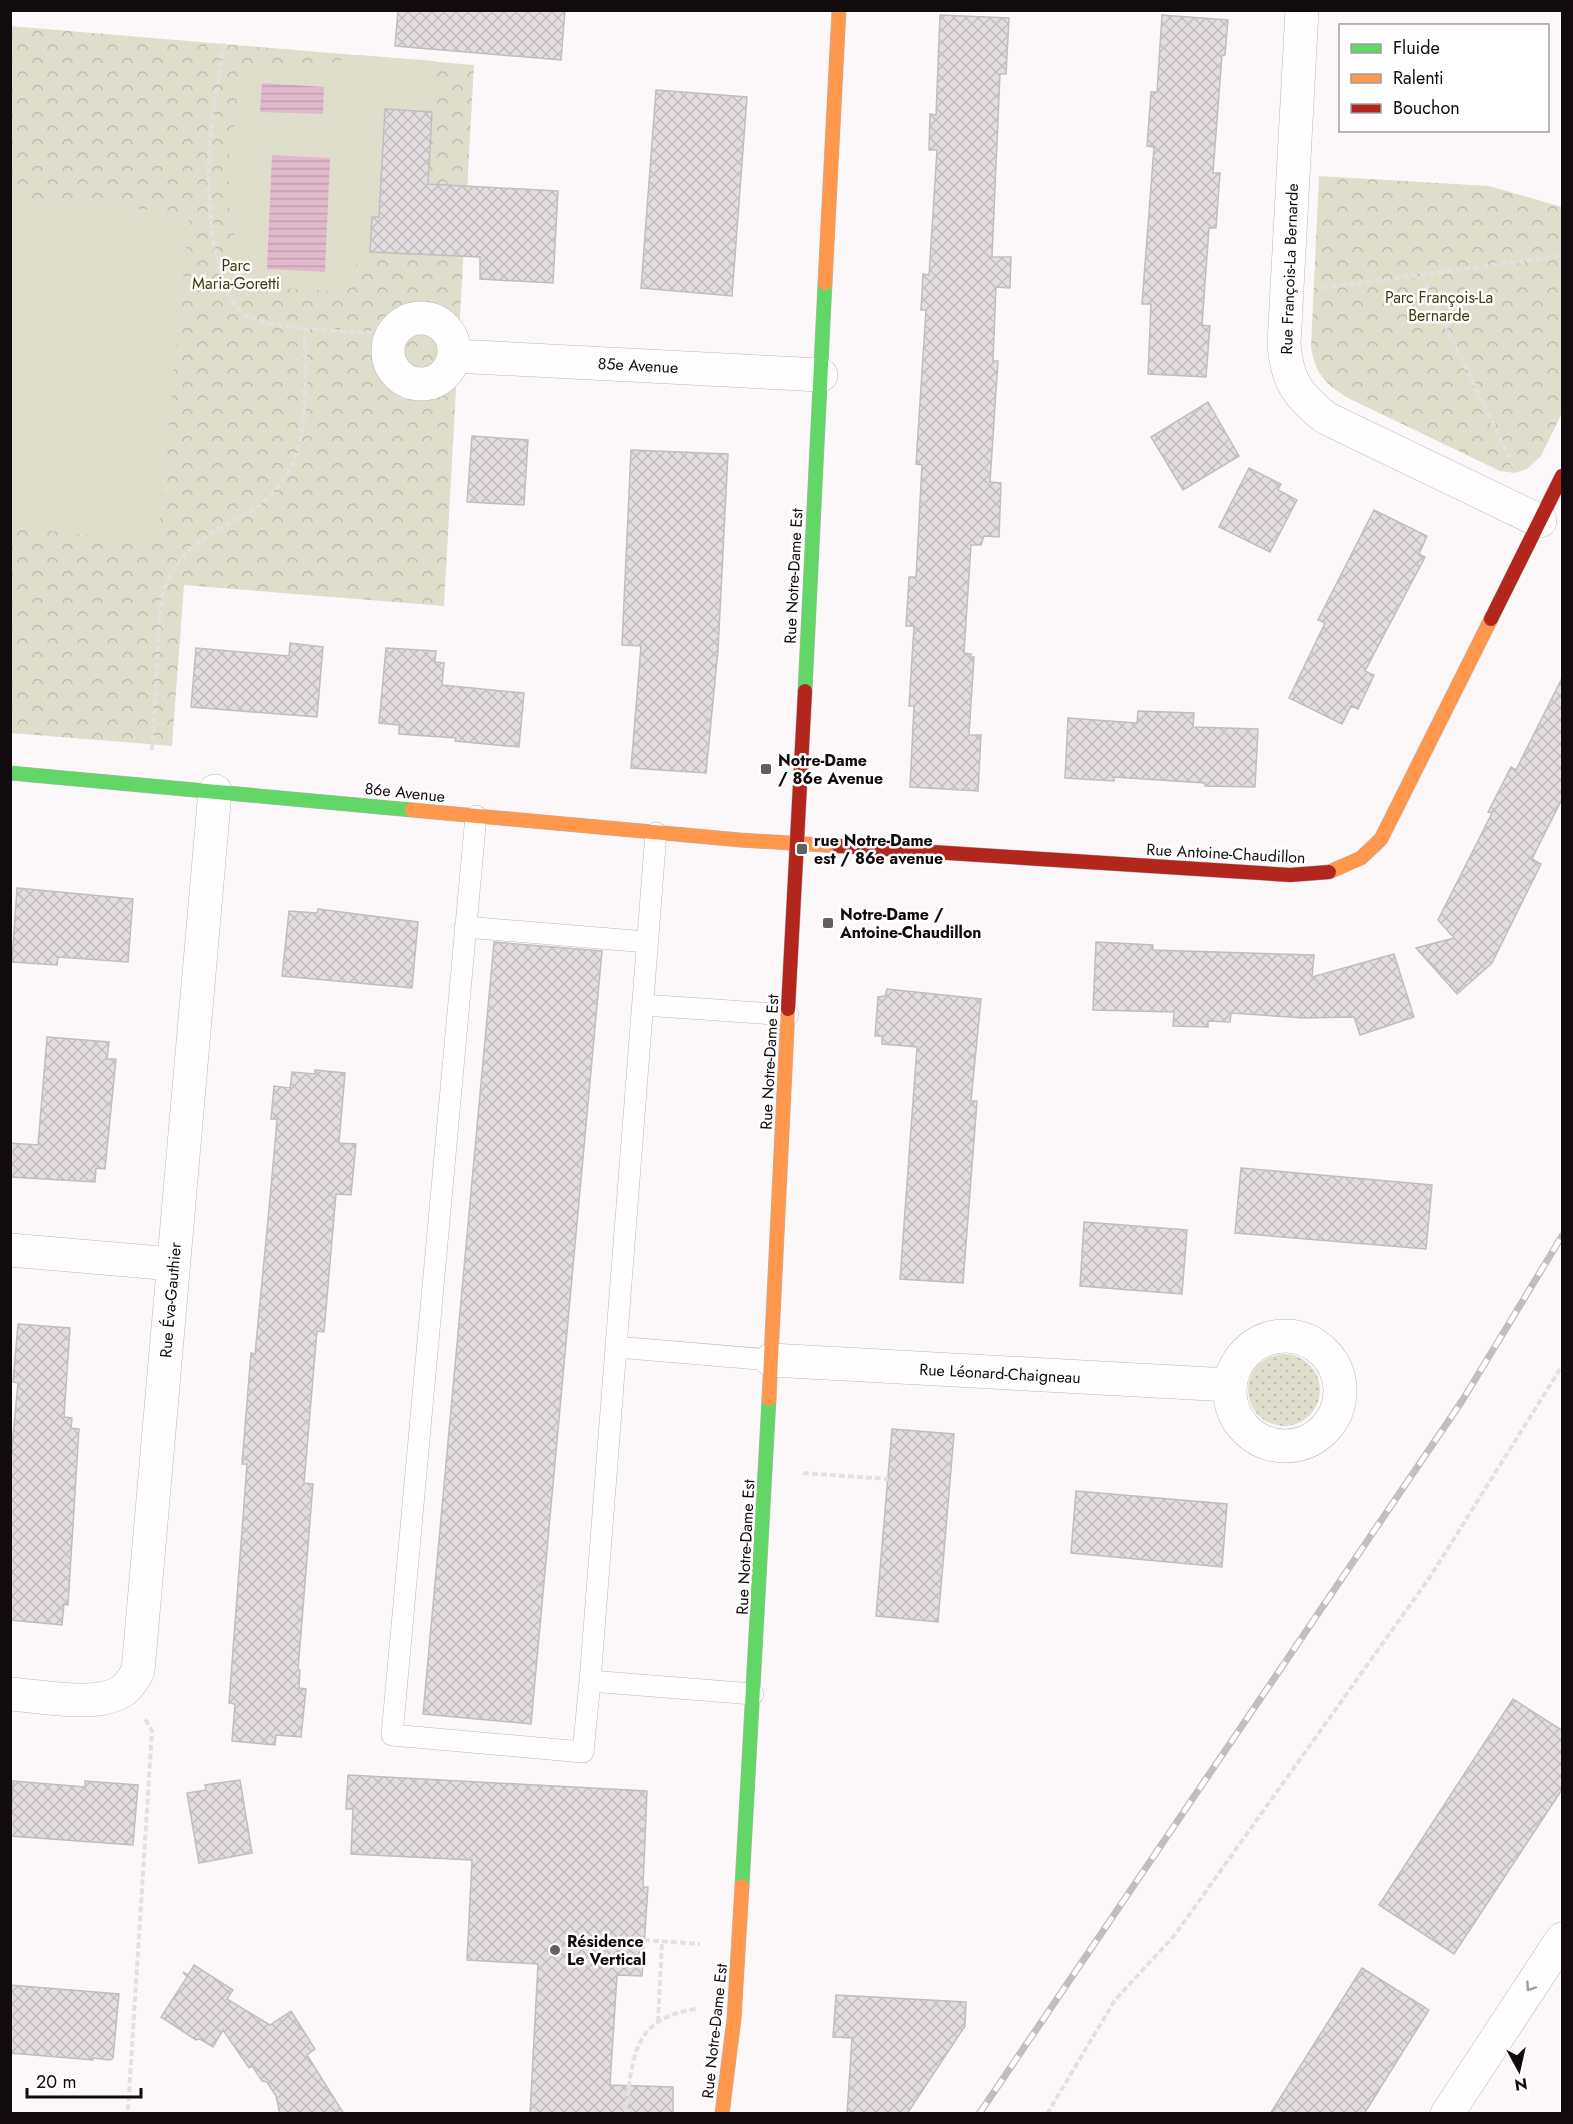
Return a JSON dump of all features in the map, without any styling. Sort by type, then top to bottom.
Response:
[{"type":"main road","name":"Rue Notre-Dame Est","points":[[722,2114],[734,2019],[753,1694],[839,10]]},
{"type":"main road","name":"Rue Antoine-Chaudillon","points":[[796,843],[1290,874],[1336,871],[1354,865],[1368,855],[1381,839],[1396,813],[1563,476]]},
{"type":"main road","name":"86e Avenue","points":[[10,773],[656,833],[796,843]]},
{"type":"street","name":"Rue François-La Bernarde","points":[[1302,10],[1286,293],[1286,366],[1293,384],[1305,401],[1326,418],[1540,521]]},
{"type":"street","points":[[409,319],[432,319],[450,333],[454,356],[445,375],[426,384],[405,381],[391,366],[387,355],[392,334],[409,319]]},
{"type":"street","name":"85e Avenue","points":[[454,356],[821,375]]},
{"type":"street","name":"Rue Éva-Gauthier","points":[[127,1688],[138,1671],[141,1652],[215,791]]},
{"type":"street","points":[[10,1250],[173,1264]]},
{"type":"street","name":"Rue Léonard-Chaigneau","points":[[771,1360],[1229,1385]]},
{"type":"street","points":[[10,1694],[89,1700],[110,1697],[127,1688]]},
{"type":"street","points":[[1447,2114],[1563,1938]]},
{"type":"lane","points":[[476,816],[392,1735],[583,1752],[656,833]]},
{"type":"lane","points":[[465,927],[647,942]]},
{"type":"lane","points":[[643,1005],[788,1015]]},
{"type":"lane","points":[[616,1347],[771,1360]]},
{"type":"lane","points":[[590,1681],[753,1694]]},
{"type":"path","points":[[224,43],[209,154],[210,206],[215,247],[224,283],[234,305],[250,318],[305,327],[392,334]]},
{"type":"path","points":[[1286,293],[1563,256]]},
{"type":"path","points":[[1421,275],[1540,521]]},
{"type":"path","points":[[153,750],[161,600],[166,580],[175,563],[191,548],[273,493],[287,474],[302,427],[305,327]]},
{"type":"path","points":[[1047,2114],[1115,2000],[1174,1936],[1430,1577],[1563,1366]]},
{"type":"path","points":[[802,1473],[888,1479]]},
{"type":"path","points":[[127,1688],[153,1731],[128,2110]]},
{"type":"path","points":[[645,1940],[700,1944]]},
{"type":"path","points":[[658,2022],[662,1941]]},
{"type":"path","points":[[625,2114],[633,2057],[640,2041],[658,2022],[682,2011],[696,2009]]},
{"type":"green space","name":"Parc Maria-Goretti","points":[[10,26],[474,65],[444,606],[184,585],[172,746],[11,733]]},
{"type":"green space","points":[[359,55],[435,61],[432,112],[385,110],[379,217],[372,217],[371,247],[335,291],[242,286],[229,204],[229,158],[243,63],[330,63]]},
{"type":"green space","name":"Parc François-La Bernarde","points":[[1319,176],[1489,186],[1562,207],[1562,413],[1541,456],[1527,469],[1515,473],[1500,471],[1350,399],[1323,378],[1315,364],[1311,346]]},
{"type":"green space","points":[[10,196],[190,214],[157,542],[11,527]]},
{"type":"green space","points":[[1291,1354],[1310,1364],[1318,1376],[1320,1390],[1318,1404],[1310,1416],[1298,1424],[1277,1426],[1258,1416],[1250,1404],[1248,1383],[1258,1364],[1270,1356]]},
{"type":"shaded area","points":[[262,83],[324,87],[323,114],[260,112]]},
{"type":"shaded area","points":[[272,155],[330,158],[325,272],[267,269]]},
{"type":"building","points":[[398,10],[565,10],[561,60],[395,46]]},
{"type":"building","points":[[940,15],[1009,18],[1006,74],[1000,74],[992,257],[1011,257],[1010,288],[996,287],[993,361],[998,361],[990,482],[1001,483],[999,537],[984,536],[981,545],[971,545],[964,653],[974,657],[969,735],[981,735],[978,791],[910,787],[914,706],[909,706],[914,626],[906,626],[909,577],[916,577],[922,465],[916,464],[926,310],[921,310],[923,274],[929,275],[937,150],[929,150],[930,114],[936,115]]},
{"type":"building","points":[[1162,15],[1228,20],[1225,55],[1222,55],[1213,173],[1220,173],[1216,228],[1209,228],[1202,325],[1210,326],[1206,377],[1148,374],[1151,304],[1142,304],[1154,147],[1147,146],[1151,92],[1157,92]]},
{"type":"building","points":[[656,90],[747,97],[732,296],[641,288]]},
{"type":"building","points":[[385,109],[432,112],[428,184],[558,191],[553,283],[480,279],[480,257],[370,252],[372,217],[379,217]]},
{"type":"building","points":[[1208,402],[1239,456],[1183,490],[1151,437]]},
{"type":"building","points":[[472,436],[528,440],[524,505],[467,502]]},
{"type":"building","points":[[631,450],[728,454],[718,650],[706,773],[631,768],[641,646],[622,645]]},
{"type":"building","points":[[1249,468],[1281,484],[1278,490],[1297,500],[1270,552],[1219,527]]},
{"type":"building","points":[[1374,510],[1427,536],[1419,554],[1425,557],[1365,671],[1374,675],[1358,709],[1351,706],[1342,724],[1289,698],[1325,623],[1318,620]]},
{"type":"building","points":[[290,643],[323,647],[317,717],[191,707],[196,648],[289,656]]},
{"type":"building","points":[[386,648],[436,651],[435,662],[444,663],[442,685],[524,693],[519,747],[455,741],[456,738],[399,734],[399,725],[379,723]]},
{"type":"building","points":[[1563,676],[1563,797],[1532,859],[1541,864],[1492,963],[1457,994],[1416,948],[1454,938],[1438,920],[1492,813],[1488,812],[1511,767],[1516,770]]},
{"type":"building","points":[[1138,711],[1194,713],[1193,727],[1258,729],[1255,787],[1205,786],[1205,783],[1114,777],[1114,781],[1065,778],[1068,718],[1137,723]]},
{"type":"building","points":[[17,888],[133,899],[128,962],[58,957],[57,965],[12,962]]},
{"type":"building","points":[[318,909],[418,922],[412,988],[282,976],[289,911],[317,913]]},
{"type":"building","points":[[494,942],[602,951],[531,1724],[423,1714]]},
{"type":"building","points":[[1096,942],[1153,945],[1153,950],[1314,955],[1312,977],[1394,954],[1414,1017],[1360,1035],[1354,1017],[1305,1018],[1231,1013],[1230,1022],[1208,1021],[1208,1027],[1173,1026],[1174,1012],[1093,1010]]},
{"type":"building","points":[[887,989],[981,999],[971,1101],[977,1101],[963,1283],[900,1279],[917,1047],[882,1044],[882,1036],[875,1036],[878,997],[885,996]]},
{"type":"building","points":[[47,1037],[109,1042],[107,1059],[116,1059],[105,1169],[96,1168],[95,1182],[10,1177],[10,1143],[38,1145]]},
{"type":"building","points":[[315,1070],[345,1073],[339,1143],[356,1144],[351,1195],[336,1194],[324,1332],[317,1331],[304,1483],[313,1484],[298,1670],[300,1670],[299,1688],[306,1689],[301,1737],[276,1735],[275,1745],[232,1741],[235,1704],[229,1703],[247,1464],[242,1464],[251,1353],[255,1354],[277,1119],[271,1119],[274,1086],[290,1088],[292,1072],[315,1074]]},
{"type":"building","points":[[1241,1168],[1432,1185],[1426,1249],[1235,1233]]},
{"type":"building","points":[[1084,1222],[1187,1230],[1182,1294],[1080,1286]]},
{"type":"building","points":[[18,1324],[70,1328],[64,1417],[72,1418],[71,1428],[79,1429],[68,1605],[64,1604],[62,1625],[10,1620],[10,1467],[18,1383],[13,1382]]},
{"type":"building","points":[[892,1429],[954,1434],[938,1622],[876,1616]]},
{"type":"building","points":[[1076,1491],[1227,1504],[1222,1567],[1071,1553]]},
{"type":"building","points":[[1513,1699],[1563,1731],[1563,1788],[1454,1954],[1379,1905]]},
{"type":"building","name":"Résidence Le Vertical","points":[[348,1775],[647,1791],[643,1887],[648,1887],[642,1976],[617,1975],[610,2085],[673,2087],[673,2114],[530,2114],[538,1964],[467,1960],[472,1860],[351,1854],[353,1809],[346,1809]]},
{"type":"building","points":[[240,1780],[252,1853],[199,1863],[187,1793],[206,1790],[205,1785]]},
{"type":"building","points":[[13,1781],[85,1787],[85,1781],[138,1785],[133,1845],[10,1836]]},
{"type":"building","points":[[194,1965],[233,1990],[227,1999],[270,2025],[291,2011],[315,2049],[307,2055],[344,2114],[280,2114],[276,2096],[267,2082],[262,2081],[252,2066],[249,2068],[223,2030],[213,2047],[200,2039],[196,2040],[161,2017],[187,1977],[183,1972],[188,1975]]},
{"type":"building","points":[[1362,1968],[1429,2010],[1364,2114],[1270,2114]]},
{"type":"building","points":[[10,1985],[119,1994],[113,2058],[110,2060],[93,2058],[93,2060],[10,2053]]},
{"type":"building","points":[[836,1995],[966,2002],[965,2026],[907,2114],[847,2114],[852,2038],[833,2037]]},
{"type":"railway","points":[[979,2114],[1462,1401],[1562,1236]]},
{"type":"traffic: fast","points":[[805,691],[825,283]]},
{"type":"traffic: fast","points":[[10,773],[412,810]]},
{"type":"traffic: fast","points":[[742,1886],[769,1399]]},
{"type":"traffic: slow","points":[[825,283],[839,10]]},
{"type":"traffic: slow","points":[[1329,872],[1361,858],[1381,839],[1491,619]]},
{"type":"traffic: slow","points":[[412,810],[740,840],[839,846]]},
{"type":"traffic: slow","points":[[769,1399],[788,1009]]},
{"type":"traffic: slow","points":[[722,2114],[734,2019],[742,1886]]},
{"type":"traffic: jam","points":[[1491,619],[1562,476]]},
{"type":"traffic: jam","points":[[788,1009],[805,691]]},
{"type":"traffic: jam","points":[[839,846],[1290,875],[1329,872]]},
{"type":"place","name":"Notre-Dame / 86e Avenue","points":[[766,769]]},
{"type":"place","name":"rue Notre-Dame est / 86e avenue","points":[[802,849]]},
{"type":"place","name":"Notre-Dame / Antoine-Chaudillon","points":[[828,923]]},
{"type":"place","name":"Résidence Le Vertical","points":[[555,1950]]}]
